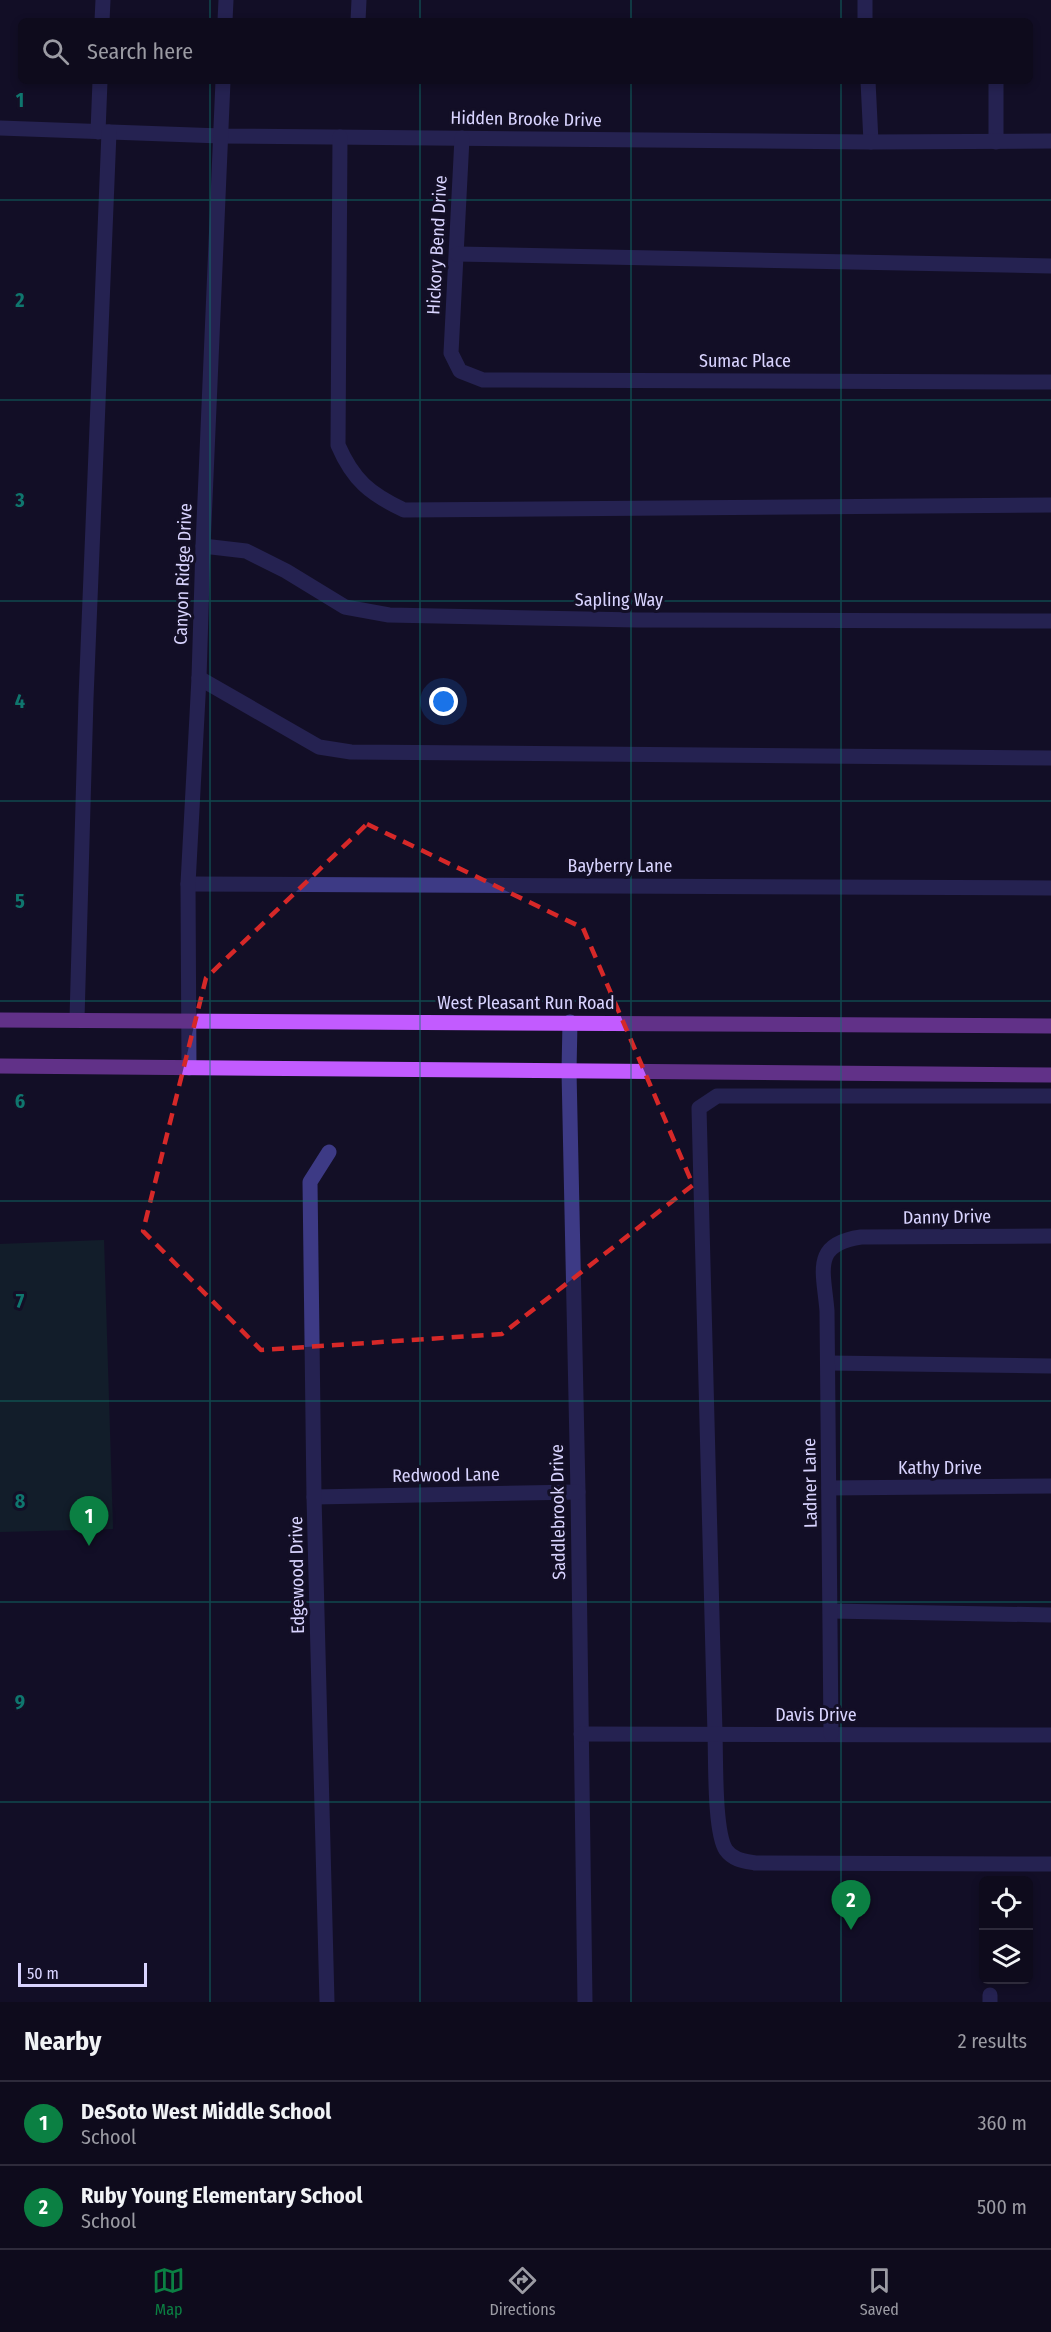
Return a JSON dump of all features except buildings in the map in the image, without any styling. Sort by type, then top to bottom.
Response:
[{"type":"main road","name":"West Pleasant Run Road","points":[[0,1020],[1051,1026]]},
{"type":"main road","points":[[0,1066],[1051,1075]]},
{"type":"street","points":[[102,18],[103,0]]},
{"type":"street","points":[[225,18],[226,0]]},
{"type":"street","points":[[358,18],[359,0]]},
{"type":"street","points":[[865,0],[866,18]]},
{"type":"street","points":[[78,1019],[103,132],[100,84]]},
{"type":"street","name":"Canyon Ridge Drive","points":[[189,1068],[188,884],[200,678],[203,546],[223,84]]},
{"type":"street","points":[[868,84],[871,142]]},
{"type":"street","points":[[996,84],[996,142]]},
{"type":"street","name":"Hidden Brooke Drive","points":[[0,128],[221,136],[871,142],[1051,141]]},
{"type":"street","points":[[340,137],[338,445],[346,464],[361,484],[380,499],[404,510],[1051,505]]},
{"type":"street","name":"Hickory Bend Drive","points":[[452,353],[462,138]]},
{"type":"street","points":[[457,255],[1051,266]]},
{"type":"street","name":"Sumac Place","points":[[452,353],[460,371],[483,380],[1051,382]]},
{"type":"street","name":"Sapling Way","points":[[203,546],[246,551],[286,571],[345,607],[389,615],[637,620],[1051,621]]},
{"type":"street","points":[[200,678],[319,747],[351,752],[1051,758]]},
{"type":"street","name":"Bayberry Lane","points":[[188,884],[1051,888]]},
{"type":"street","name":"Saddlebrook Drive","points":[[570,1022],[585,2002]]},
{"type":"street","points":[[1051,1096],[717,1096],[699,1108],[715,1734],[719,1831],[726,1850],[738,1860],[755,1863],[1051,1864]]},
{"type":"street","name":"Edgewood Drive","points":[[327,2002],[314,1497],[310,1182],[329,1152]]},
{"type":"street","name":"Danny Drive","points":[[844,1240],[861,1237],[1051,1236]]},
{"type":"street","name":"Ladner Lane","points":[[831,1734],[828,1363],[824,1263],[827,1251],[844,1240]]},
{"type":"street","points":[[828,1363],[1051,1366]]},
{"type":"street","name":"Kathy Drive","points":[[829,1488],[1051,1486]]},
{"type":"street","name":"Redwood Lane","points":[[314,1497],[578,1492]]},
{"type":"street","points":[[831,1611],[1051,1615]]},
{"type":"street","name":"Davis Drive","points":[[581,1734],[1051,1735]]},
{"type":"highlighted area","points":[[367,824],[583,928],[693,1185],[502,1334],[261,1350],[143,1231],[206,978]]},
{"type":"green space","points":[[104,1240],[113,1529],[0,1532],[0,1244]]},
{"type":"place","name":"DeSoto West Middle School","points":[[89,1546]]},
{"type":"place","name":"Ruby Young Elementary School","points":[[851,1930]]}]
